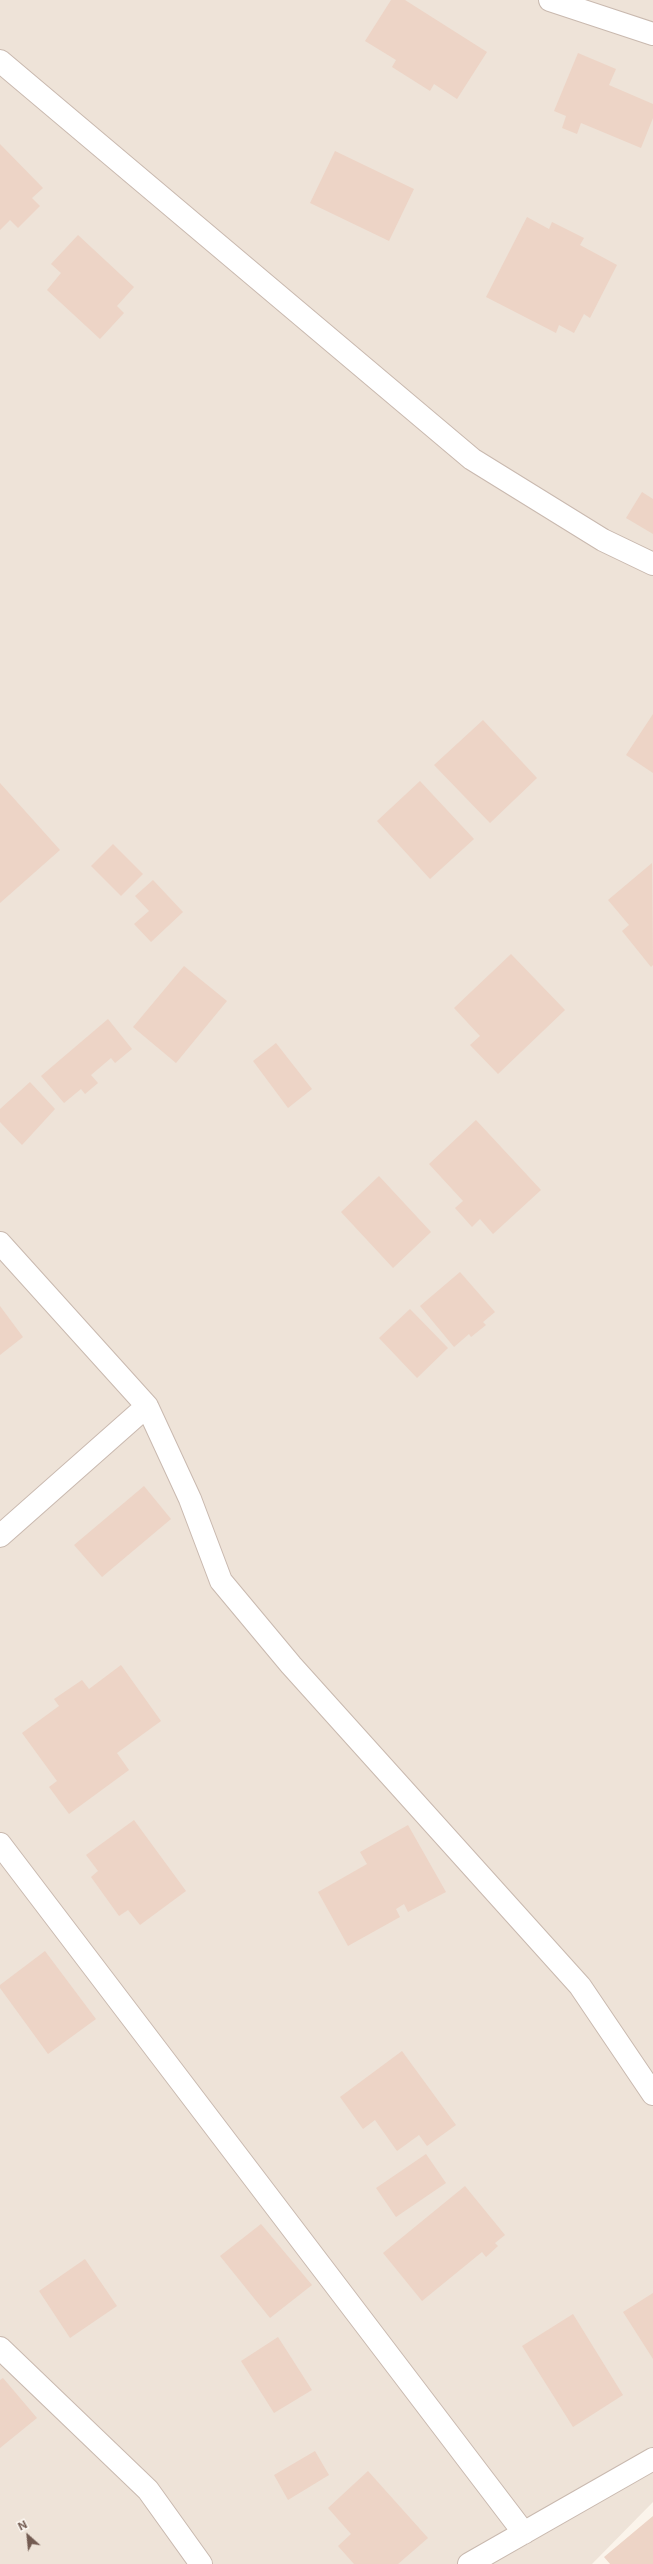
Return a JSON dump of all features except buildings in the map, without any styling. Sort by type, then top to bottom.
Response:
[{"type":"street","points":[[550,0],[653,34]]},
{"type":"street","points":[[0,61],[472,459],[603,540],[653,564]]},
{"type":"street","points":[[0,1243],[147,1406],[190,1499],[222,1581],[291,1665],[580,1986],[653,2094]]},
{"type":"street","points":[[0,1536],[147,1406]]},
{"type":"street","points":[[0,1844],[524,2533]]},
{"type":"street","points":[[0,2348],[148,2490],[202,2564]]},
{"type":"street","points":[[469,2564],[653,2459]]},
{"type":"shaded area","points":[[0,0],[653,0],[653,2502],[592,2564],[0,2564]]}]
